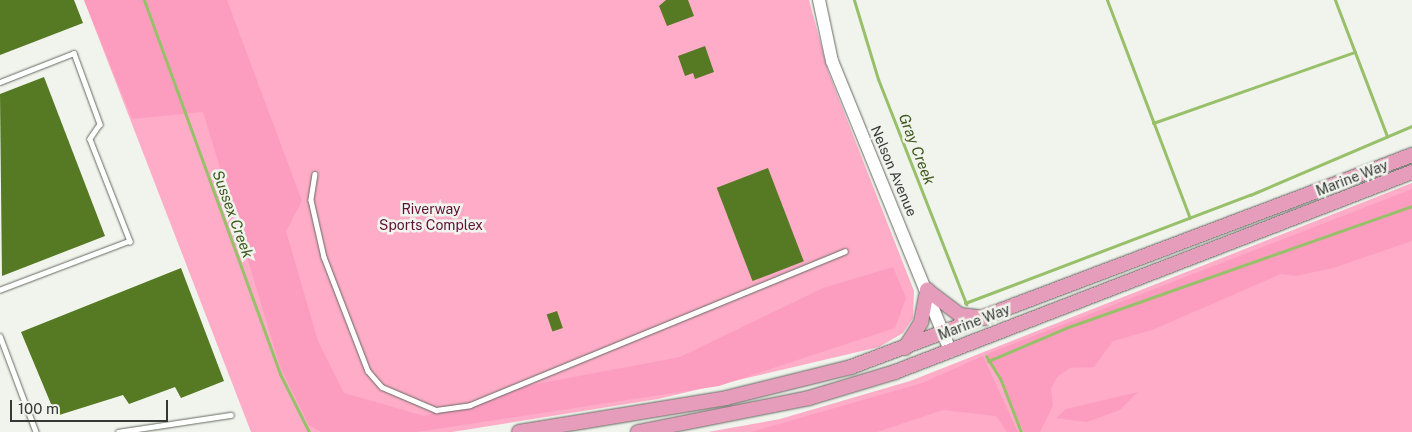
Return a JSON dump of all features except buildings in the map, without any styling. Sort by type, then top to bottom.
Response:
[{"type":"main road","name":"Marine Way","points":[[519,432],[726,398],[906,348],[1412,155]]},
{"type":"main road","name":"Marine Way","points":[[638,432],[808,398],[951,352],[1412,172]]},
{"type":"main road","points":[[906,348],[921,322],[927,290],[960,314],[987,318]]},
{"type":"street","name":"Nelson Avenue","points":[[819,0],[832,61],[951,352]]},
{"type":"lane","points":[[0,82],[74,53],[100,124],[90,139],[130,241],[0,290]]},
{"type":"lane","points":[[316,174],[311,200],[324,256],[368,370],[382,387],[436,410],[470,405],[845,251]]},
{"type":"lane","points":[[0,336],[36,432]]},
{"type":"lane","points":[[118,432],[231,415]]},
{"type":"green space","name":"Riverway Sports Complex","points":[[84,0],[809,0],[828,71],[914,291],[913,318],[903,333],[879,347],[658,399],[452,432],[251,432]]},
{"type":"green space","points":[[1412,183],[1412,432],[708,432],[780,419],[910,381]]},
{"type":"shaded area","points":[[84,0],[227,0],[302,201],[286,231],[318,341],[344,393],[424,416],[526,386],[680,357],[823,288],[893,267],[906,298],[895,328],[719,386],[417,432],[321,432],[309,425],[280,366],[203,112],[132,119]]},
{"type":"shaded area","points":[[1412,189],[1412,241],[1333,268],[1296,276],[1281,274],[1152,330],[1113,341],[1094,367],[1070,368],[1057,377],[1051,389],[1053,406],[1040,432],[1024,432],[987,354]]},
{"type":"shaded area","points":[[983,356],[1018,432],[1007,432],[996,416],[943,410],[877,432],[751,432],[922,383]]},
{"type":"shaded area","points":[[1138,392],[1120,410],[1087,422],[1056,418],[1066,409]]},
{"type":"waterway","name":"Sussex Creek","points":[[144,0],[280,374],[309,432]]},
{"type":"waterway","name":"Gray Creek","points":[[854,0],[878,79],[966,304]]},
{"type":"waterway","points":[[1107,0],[1190,218]]},
{"type":"waterway","points":[[1335,0],[1387,136]]},
{"type":"waterway","points":[[1153,123],[1355,52]]},
{"type":"waterway","points":[[965,303],[1250,195],[1412,126]]},
{"type":"waterway","points":[[988,361],[1071,326],[1412,206]]},
{"type":"waterway","name":"Gray Creek","points":[[986,356],[1000,378],[1021,432]]}]
